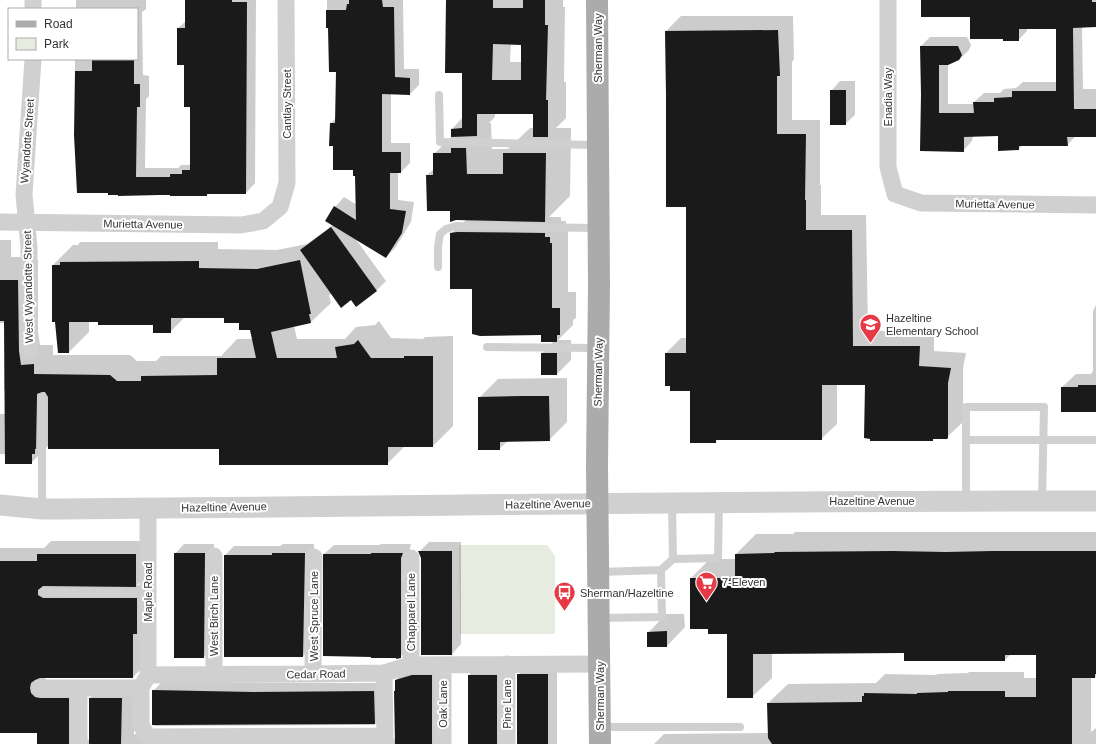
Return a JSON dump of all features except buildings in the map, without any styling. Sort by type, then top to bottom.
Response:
[{"type":"main road","name":"Sherman Way","points":[[598,0],[598,503],[600,736]]},
{"type":"street","name":"Cantlay Street","points":[[280,207],[287,183],[286,0]]},
{"type":"street","name":"Enadia Way","points":[[888,0],[888,167],[895,194]]},
{"type":"street","name":"Wyandotte Street","points":[[26,222],[24,195],[33,60]]},
{"type":"street","name":"Murietta Avenue","points":[[895,194],[921,203],[1096,205]]},
{"type":"street","name":"Murietta Avenue","points":[[0,222],[241,225],[263,221],[280,207]]},
{"type":"street","name":"West Wyandotte Street","points":[[26,222],[29,247],[29,351]]},
{"type":"street","name":"Hazeltine Avenue","points":[[0,505],[42,509],[672,502],[966,500],[1096,501]]},
{"type":"street","name":"Maple Road","points":[[148,508],[148,592],[141,725],[148,737],[385,740]]},
{"type":"street","name":"West Birch Lane","points":[[214,556],[214,675]]},
{"type":"street","name":"West Spruce Lane","points":[[314,557],[314,674]]},
{"type":"street","name":"Chapparel Lane","points":[[411,665],[412,558]]},
{"type":"street","name":"Pine Lane","points":[[507,664],[507,744]]},
{"type":"street","name":"Cedar Road","points":[[40,688],[79,688],[214,675],[384,673],[411,665],[600,664]]},
{"type":"street","name":"Oak Lane","points":[[443,665],[443,744]]},
{"type":"street","points":[[384,673],[385,740]]},
{"type":"street","points":[[79,688],[79,744]]},
{"type":"lane","points":[[440,95],[440,142],[598,144]]},
{"type":"lane","points":[[438,267],[438,247],[440,234],[446,229],[456,226],[599,228]]},
{"type":"lane","points":[[487,347],[598,348]]},
{"type":"lane","points":[[42,398],[42,509]]},
{"type":"lane","points":[[966,500],[966,407],[1044,407],[1042,501]]},
{"type":"lane","points":[[966,440],[1096,440]]},
{"type":"lane","points":[[672,502],[673,559]]},
{"type":"lane","points":[[599,572],[661,570],[673,559],[718,558],[719,502]]},
{"type":"lane","points":[[599,618],[662,617],[661,570]]},
{"type":"lane","points":[[43,592],[148,592]]},
{"type":"lane","points":[[600,736],[740,727]]},
{"type":"green space","points":[[459,545],[547,545],[555,556],[555,634],[460,634]]},
{"type":"place","name":"Hazeltine Elementary School","points":[[870,344]]},
{"type":"place","name":"7-Eleven","points":[[707,602]]},
{"type":"place","name":"Sherman/Hazeltine","points":[[565,612]]}]
